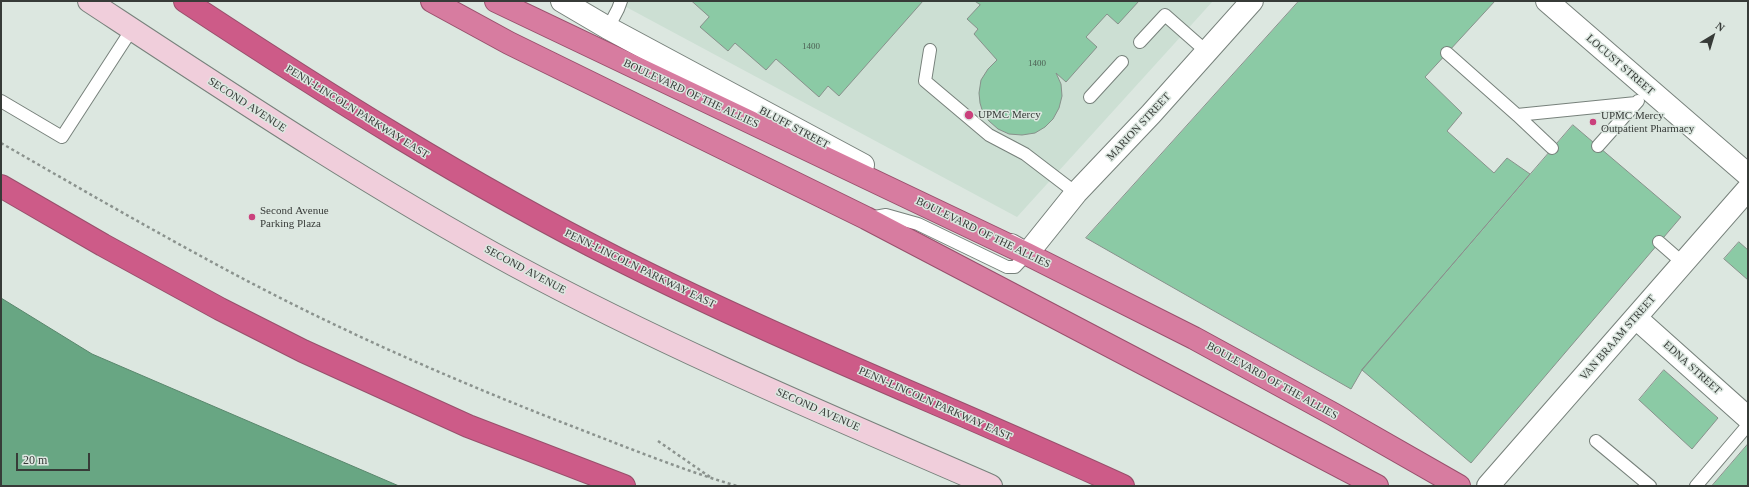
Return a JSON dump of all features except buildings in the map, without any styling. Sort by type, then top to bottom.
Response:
[{"type":"highway","name":"PENN-LINCOLN PARKWAY EAST","points":[[185,1],[309,83],[384,130],[540,219],[672,286],[782,337],[1123,486]]},
{"type":"highway","points":[[432,1],[509,43],[866,218],[1377,486]]},
{"type":"highway","name":"BOULEVARD OF THE ALLIES","points":[[496,1],[1026,254],[1201,342],[1333,414],[1459,486]]},
{"type":"highway","points":[[1,186],[206,302],[303,350],[468,426],[624,486]]},
{"type":"main road","name":"SECOND AVENUE","points":[[89,1],[280,127],[357,175],[516,266],[676,346],[990,486]]},
{"type":"street","name":"BLUFF STREET","points":[[562,1],[608,28],[1026,254]]},
{"type":"street","name":"MARION STREET","points":[[1026,254],[1076,193],[1151,114],[1252,1]]},
{"type":"street","name":"LOCUST STREET","points":[[1547,1],[1642,96],[1748,175]]},
{"type":"street","name":"VAN BRAAM STREET","points":[[1488,486],[1684,264],[1748,189]]},
{"type":"street","name":"EDNA STREET","points":[[1636,318],[1748,418]]},
{"type":"lane","points":[[608,28],[621,1]]},
{"type":"lane","points":[[1140,42],[1165,15],[1207,52]]},
{"type":"lane","points":[[1,101],[62,137],[132,29]]},
{"type":"lane","points":[[930,50],[925,81],[989,135],[1025,154],[1076,193]]},
{"type":"lane","points":[[1447,53],[1552,148]]},
{"type":"lane","points":[[1090,97],[1122,62]]},
{"type":"lane","points":[[1517,115],[1642,96]]},
{"type":"lane","points":[[1598,146],[1642,96]]},
{"type":"lane","points":[[866,218],[886,215],[918,224],[1007,267],[1015,267],[1026,254]]},
{"type":"lane","points":[[1659,242],[1684,264]]},
{"type":"lane","points":[[1696,486],[1748,426]]},
{"type":"lane","points":[[1596,441],[1650,486]]},
{"type":"path","points":[[1,143],[128,216],[237,276],[319,317],[482,391],[640,452],[737,486]]},
{"type":"path","points":[[658,441],[714,479]]},
{"type":"shaded area","name":"UPMC Mercy","points":[[615,1],[1213,1],[1017,217]]},
{"type":"shaded area","points":[[1,298],[92,354],[399,486],[1,486]]},
{"type":"place","name":"UPMC Mercy","points":[[969,115]]},
{"type":"place","name":"UPMC Mercy Outpatient Pharmacy","points":[[1593,122]]},
{"type":"place","name":"Second Avenue Parking Plaza","points":[[252,217]]}]
